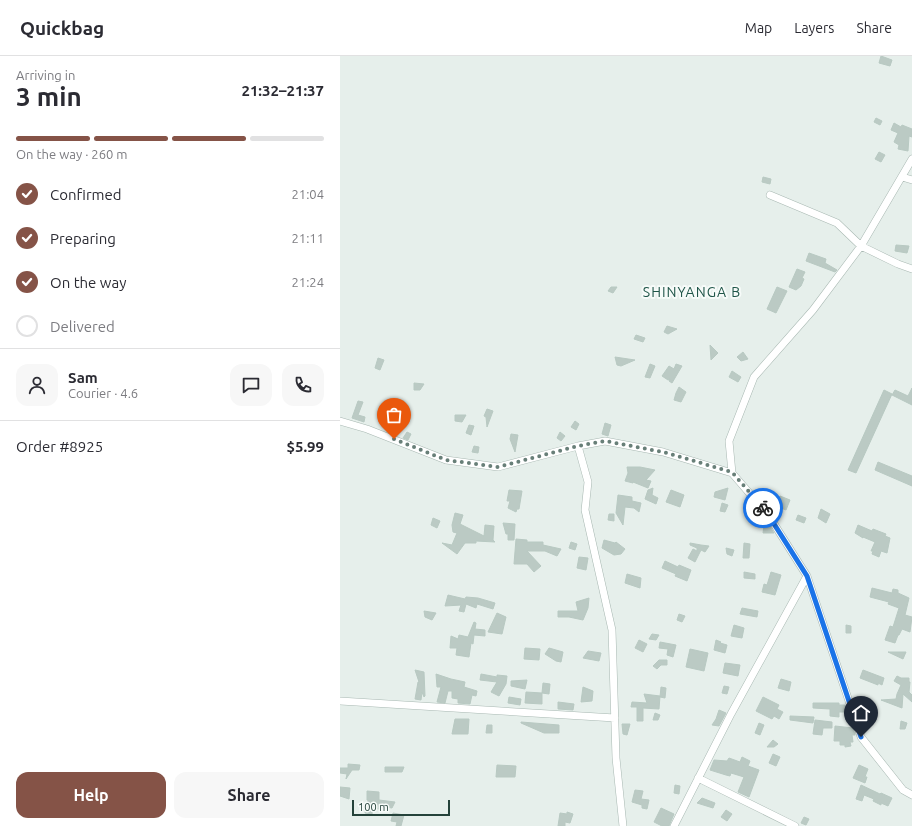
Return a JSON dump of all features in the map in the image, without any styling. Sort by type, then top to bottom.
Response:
[{"type":"street","points":[[732,472],[729,441],[754,376],[814,310],[861,246],[912,159]]},
{"type":"street","points":[[902,177],[912,180]]},
{"type":"street","points":[[770,196],[837,224],[861,246],[912,270]]},
{"type":"street","points":[[340,421],[367,429],[446,460],[498,467],[578,446],[605,441],[663,452],[732,472],[769,516],[807,576],[861,737],[903,790],[912,795]]},
{"type":"street","points":[[578,446],[588,482],[585,510],[612,630],[616,758],[623,826]]},
{"type":"street","points":[[674,826],[731,714],[807,576]]},
{"type":"street","points":[[340,701],[615,718]]},
{"type":"street","points":[[698,778],[795,826]]},
{"type":"building","points":[[881,56],[892,60],[890,66],[879,63]]},
{"type":"building","points":[[876,118],[882,121],[880,125],[874,122]]},
{"type":"building","points":[[894,123],[901,127],[902,125],[912,129],[912,137],[909,136],[908,151],[898,149],[899,145],[894,142],[898,133],[891,130]]},
{"type":"building","points":[[879,152],[885,155],[881,162],[875,159]]},
{"type":"building","points":[[763,177],[771,179],[770,184],[762,182]]},
{"type":"building","points":[[896,245],[909,246],[907,253],[895,251]]},
{"type":"building","points":[[809,253],[826,259],[825,263],[837,270],[835,272],[806,261]]},
{"type":"building","points":[[797,269],[805,272],[802,278],[804,279],[801,286],[796,290],[789,287]]},
{"type":"building","points":[[611,287],[617,287],[613,293],[608,291]]},
{"type":"building","points":[[777,287],[787,291],[776,313],[767,309]]},
{"type":"building","points":[[667,326],[677,329],[668,334],[664,332]]},
{"type":"building","points":[[636,335],[645,338],[643,342],[634,339]]},
{"type":"building","points":[[710,345],[718,353],[711,360]]},
{"type":"building","points":[[743,352],[748,359],[741,361],[737,357]]},
{"type":"building","points":[[615,357],[635,360],[621,366],[617,365]]},
{"type":"building","points":[[378,358],[384,360],[380,370],[375,368]]},
{"type":"building","points":[[650,364],[655,366],[650,378],[645,377]]},
{"type":"building","points":[[676,364],[682,366],[672,383],[669,381],[670,379],[668,380],[662,376],[669,366],[674,369]]},
{"type":"building","points":[[732,371],[741,377],[738,382],[729,377]]},
{"type":"building","points":[[414,383],[424,384],[420,390],[414,390]]},
{"type":"building","points":[[679,387],[686,392],[681,402],[674,400]]},
{"type":"building","points":[[912,388],[912,405],[892,395],[895,390],[908,396]]},
{"type":"building","points":[[884,390],[892,394],[856,473],[848,470]]},
{"type":"building","points":[[358,401],[363,402],[358,415],[365,417],[364,422],[352,418]]},
{"type":"building","points":[[487,409],[493,411],[487,427],[486,417],[484,416]]},
{"type":"building","points":[[455,415],[466,415],[462,422],[455,421]]},
{"type":"building","points":[[575,421],[579,424],[576,430],[571,427]]},
{"type":"building","points":[[605,423],[611,425],[608,436],[602,434]]},
{"type":"building","points":[[469,425],[474,426],[471,435],[466,433]]},
{"type":"building","points":[[407,432],[411,434],[408,440],[403,438]]},
{"type":"building","points":[[560,432],[565,436],[561,441],[557,438]]},
{"type":"building","points":[[511,434],[518,435],[515,452],[510,439]]},
{"type":"building","points":[[474,446],[479,447],[478,453],[472,452]]},
{"type":"building","points":[[878,462],[912,476],[912,486],[875,470]]},
{"type":"building","points":[[627,467],[640,467],[655,470],[646,480],[651,481],[648,488],[633,482],[625,481],[628,473]]},
{"type":"building","points":[[653,488],[652,495],[658,498],[656,504],[645,499],[648,490]]},
{"type":"building","points":[[728,488],[725,500],[714,497],[715,492]]},
{"type":"building","points":[[509,490],[522,491],[519,509],[517,509],[516,512],[508,508],[510,501],[507,501]]},
{"type":"building","points":[[671,490],[684,495],[680,507],[666,502]]},
{"type":"building","points":[[618,495],[632,497],[632,501],[641,503],[639,512],[634,508],[625,507],[623,525],[616,513]]},
{"type":"building","points":[[780,496],[790,500],[786,510],[776,506]]},
{"type":"building","points":[[722,503],[728,505],[725,512],[720,511]]},
{"type":"building","points":[[821,509],[830,514],[826,523],[818,518]]},
{"type":"building","points":[[455,513],[463,515],[460,524],[484,536],[485,525],[494,526],[493,540],[495,542],[476,541],[476,543],[465,543],[457,554],[442,543],[452,545],[457,533],[453,532],[452,525]]},
{"type":"building","points":[[609,514],[614,514],[614,521],[608,520]]},
{"type":"building","points":[[798,515],[806,518],[804,523],[796,520]]},
{"type":"building","points":[[433,518],[440,521],[437,528],[431,525]]},
{"type":"building","points":[[503,523],[515,524],[514,540],[508,540],[508,534],[506,534]]},
{"type":"building","points":[[764,525],[769,525],[774,533],[763,533]]},
{"type":"building","points":[[858,525],[872,531],[873,529],[886,534],[885,536],[890,538],[887,553],[881,551],[879,557],[872,554],[873,551],[871,551],[875,542],[863,538],[855,533]]},
{"type":"building","points":[[516,539],[527,540],[527,542],[543,542],[543,545],[561,549],[557,556],[545,551],[527,551],[541,566],[534,572],[527,564],[514,564]]},
{"type":"building","points":[[604,540],[616,542],[625,549],[621,554],[614,555],[602,548]]},
{"type":"building","points":[[571,542],[577,544],[575,550],[569,548]]},
{"type":"building","points":[[690,543],[709,546],[705,552],[701,550],[695,562],[688,558],[693,549],[697,551],[697,548],[690,545]]},
{"type":"building","points":[[744,543],[750,544],[749,558],[743,558]]},
{"type":"building","points":[[726,548],[734,550],[732,556],[727,554]]},
{"type":"building","points":[[579,557],[588,558],[586,570],[577,568]]},
{"type":"building","points":[[665,561],[678,567],[679,565],[691,570],[687,581],[662,568]]},
{"type":"building","points":[[744,572],[755,574],[755,579],[744,578]]},
{"type":"building","points":[[771,572],[781,575],[775,595],[762,592],[764,584],[767,585]]},
{"type":"building","points":[[627,574],[641,578],[640,588],[625,583]]},
{"type":"building","points":[[872,588],[892,593],[893,589],[898,590],[898,593],[909,598],[905,615],[912,617],[910,632],[902,629],[895,643],[885,640],[890,626],[893,627],[899,608],[888,604],[889,602],[870,597]]},
{"type":"building","points":[[448,595],[465,599],[466,597],[478,598],[495,603],[493,609],[477,604],[476,608],[466,604],[464,612],[459,611],[461,605],[445,606]]},
{"type":"building","points":[[589,598],[588,608],[583,620],[569,617],[558,617],[558,611],[578,611],[576,602]]},
{"type":"building","points":[[742,608],[758,611],[757,617],[740,614]]},
{"type":"building","points":[[424,611],[436,613],[432,620],[425,617]]},
{"type":"building","points":[[497,613],[506,617],[502,634],[488,632]]},
{"type":"building","points":[[679,614],[685,616],[682,622],[677,620]]},
{"type":"building","points":[[474,622],[476,623],[475,629],[485,630],[485,636],[474,635],[469,657],[456,655],[457,648],[450,648],[451,636],[458,639],[459,635],[468,637]]},
{"type":"building","points":[[734,625],[744,628],[742,638],[731,636]]},
{"type":"building","points":[[846,625],[851,626],[851,633],[846,633]]},
{"type":"building","points":[[652,634],[659,635],[656,640],[649,639]]},
{"type":"building","points":[[639,640],[647,644],[643,652],[635,648]]},
{"type":"building","points":[[716,640],[727,645],[725,653],[714,650]]},
{"type":"building","points":[[660,642],[676,645],[673,657],[667,655],[668,649],[659,648]]},
{"type":"building","points":[[525,648],[540,649],[539,660],[524,659]]},
{"type":"building","points":[[549,648],[563,652],[561,662],[556,661],[545,654]]},
{"type":"building","points":[[690,649],[708,653],[704,671],[686,667]]},
{"type":"building","points":[[588,651],[601,653],[599,661],[583,658]]},
{"type":"building","points":[[888,652],[906,652],[903,659]]},
{"type":"building","points":[[659,660],[667,660],[667,665],[661,665],[657,669],[653,666]]},
{"type":"building","points":[[725,663],[740,665],[738,676],[723,673]]},
{"type":"building","points":[[415,670],[424,672],[425,696],[424,697],[422,692],[421,700],[415,699],[419,682]]},
{"type":"building","points":[[863,670],[884,678],[882,685],[878,683],[878,685],[860,678]]},
{"type":"building","points":[[436,674],[465,682],[464,687],[477,691],[476,696],[472,695],[470,704],[458,703],[458,699],[452,698],[452,691],[448,691],[445,703],[437,702],[441,687],[437,687]]},
{"type":"building","points":[[481,674],[497,677],[497,675],[507,676],[506,684],[499,696],[491,692],[497,682],[480,680]]},
{"type":"building","points":[[897,676],[901,678],[909,678],[910,682],[909,692],[912,695],[912,702],[903,694],[902,708],[881,700],[896,699],[901,685],[894,681]]},
{"type":"building","points":[[781,679],[791,682],[789,691],[778,688]]},
{"type":"building","points":[[527,680],[525,689],[511,686],[511,681]]},
{"type":"building","points":[[543,683],[550,684],[549,694],[542,693]]},
{"type":"building","points":[[724,686],[729,687],[727,694],[722,693]]},
{"type":"building","points":[[583,687],[593,691],[592,701],[581,702]]},
{"type":"building","points":[[661,687],[666,688],[665,698],[660,697]]},
{"type":"building","points":[[526,692],[542,693],[542,704],[525,703]]},
{"type":"building","points":[[644,694],[660,696],[659,709],[643,708],[643,721],[637,721],[637,707],[631,707],[632,702],[647,703]]},
{"type":"building","points":[[509,697],[521,699],[520,705],[508,703]]},
{"type":"building","points":[[763,697],[779,705],[777,709],[783,712],[779,719],[774,716],[772,719],[756,711]]},
{"type":"building","points":[[558,702],[574,704],[573,710],[558,709]]},
{"type":"building","points":[[813,703],[839,703],[839,705],[845,705],[847,712],[839,712],[839,717],[830,716],[830,709],[813,708]]},
{"type":"building","points":[[719,710],[726,713],[719,726],[712,725],[716,719]]},
{"type":"building","points":[[655,713],[660,715],[658,720],[653,720]]},
{"type":"building","points":[[790,716],[814,717],[813,723],[790,720]]},
{"type":"building","points":[[455,719],[469,719],[468,734],[452,734]]},
{"type":"building","points":[[815,720],[832,722],[832,728],[823,728],[822,735],[813,734]]},
{"type":"building","points":[[901,721],[907,723],[905,729],[900,729]]},
{"type":"building","points":[[521,722],[559,725],[559,733],[544,733]]},
{"type":"building","points":[[759,723],[764,725],[760,735],[755,733]]},
{"type":"building","points":[[622,724],[630,724],[627,735],[623,734]]},
{"type":"building","points":[[487,725],[492,725],[492,733],[486,733]]},
{"type":"building","points":[[835,726],[853,728],[855,735],[852,735],[853,742],[850,742],[851,746],[845,747],[845,745],[840,745],[840,741],[834,741]]},
{"type":"building","points":[[773,740],[778,744],[774,747],[767,747]]},
{"type":"building","points":[[773,754],[780,757],[776,766],[769,763]]},
{"type":"building","points":[[742,757],[750,761],[748,766],[759,770],[749,797],[738,792],[744,777],[731,773],[730,776],[710,770],[714,760],[727,761],[729,758],[740,762]]},
{"type":"building","points":[[348,764],[360,765],[359,770],[352,770],[346,779],[347,774],[340,773],[340,768],[348,768]]},
{"type":"building","points":[[497,765],[516,766],[515,777],[496,777]]},
{"type":"building","points":[[859,765],[868,769],[865,777],[867,777],[865,783],[853,778]]},
{"type":"building","points":[[385,767],[404,767],[402,772],[385,772]]},
{"type":"building","points":[[675,785],[680,786],[679,794],[674,793]]},
{"type":"building","points":[[861,785],[892,798],[888,806],[881,803],[881,805],[873,801],[874,799],[864,795],[862,801],[856,799]]},
{"type":"building","points":[[340,787],[350,788],[349,799],[340,796]]},
{"type":"building","points":[[635,790],[643,791],[641,799],[649,800],[647,809],[642,808],[642,805],[632,802]]},
{"type":"building","points":[[367,791],[379,792],[379,800],[395,802],[392,808],[380,806],[379,809],[373,808],[372,814],[365,813],[368,800]]},
{"type":"building","points":[[702,798],[715,803],[713,808],[697,803]]},
{"type":"building","points":[[661,808],[674,814],[669,826],[662,826],[654,822]]},
{"type":"building","points":[[726,810],[732,814],[727,821],[721,817]]},
{"type":"building","points":[[567,812],[573,814],[570,823],[565,822],[565,826],[558,826],[560,813],[567,814]]},
{"type":"building","points":[[393,813],[404,815],[401,826],[396,826],[397,822],[391,821]]},
{"type":"building","points":[[804,817],[809,819],[806,825],[801,823]]},
{"type":"way so far","points":[[394,439],[446,460],[498,467],[578,446],[605,441],[663,452],[732,472],[763,508]]},
{"type":"district","name":"SHINYANGA B","points":[[692,292]]},
{"type":"route","points":[[763,508],[807,576],[861,737]]}]
